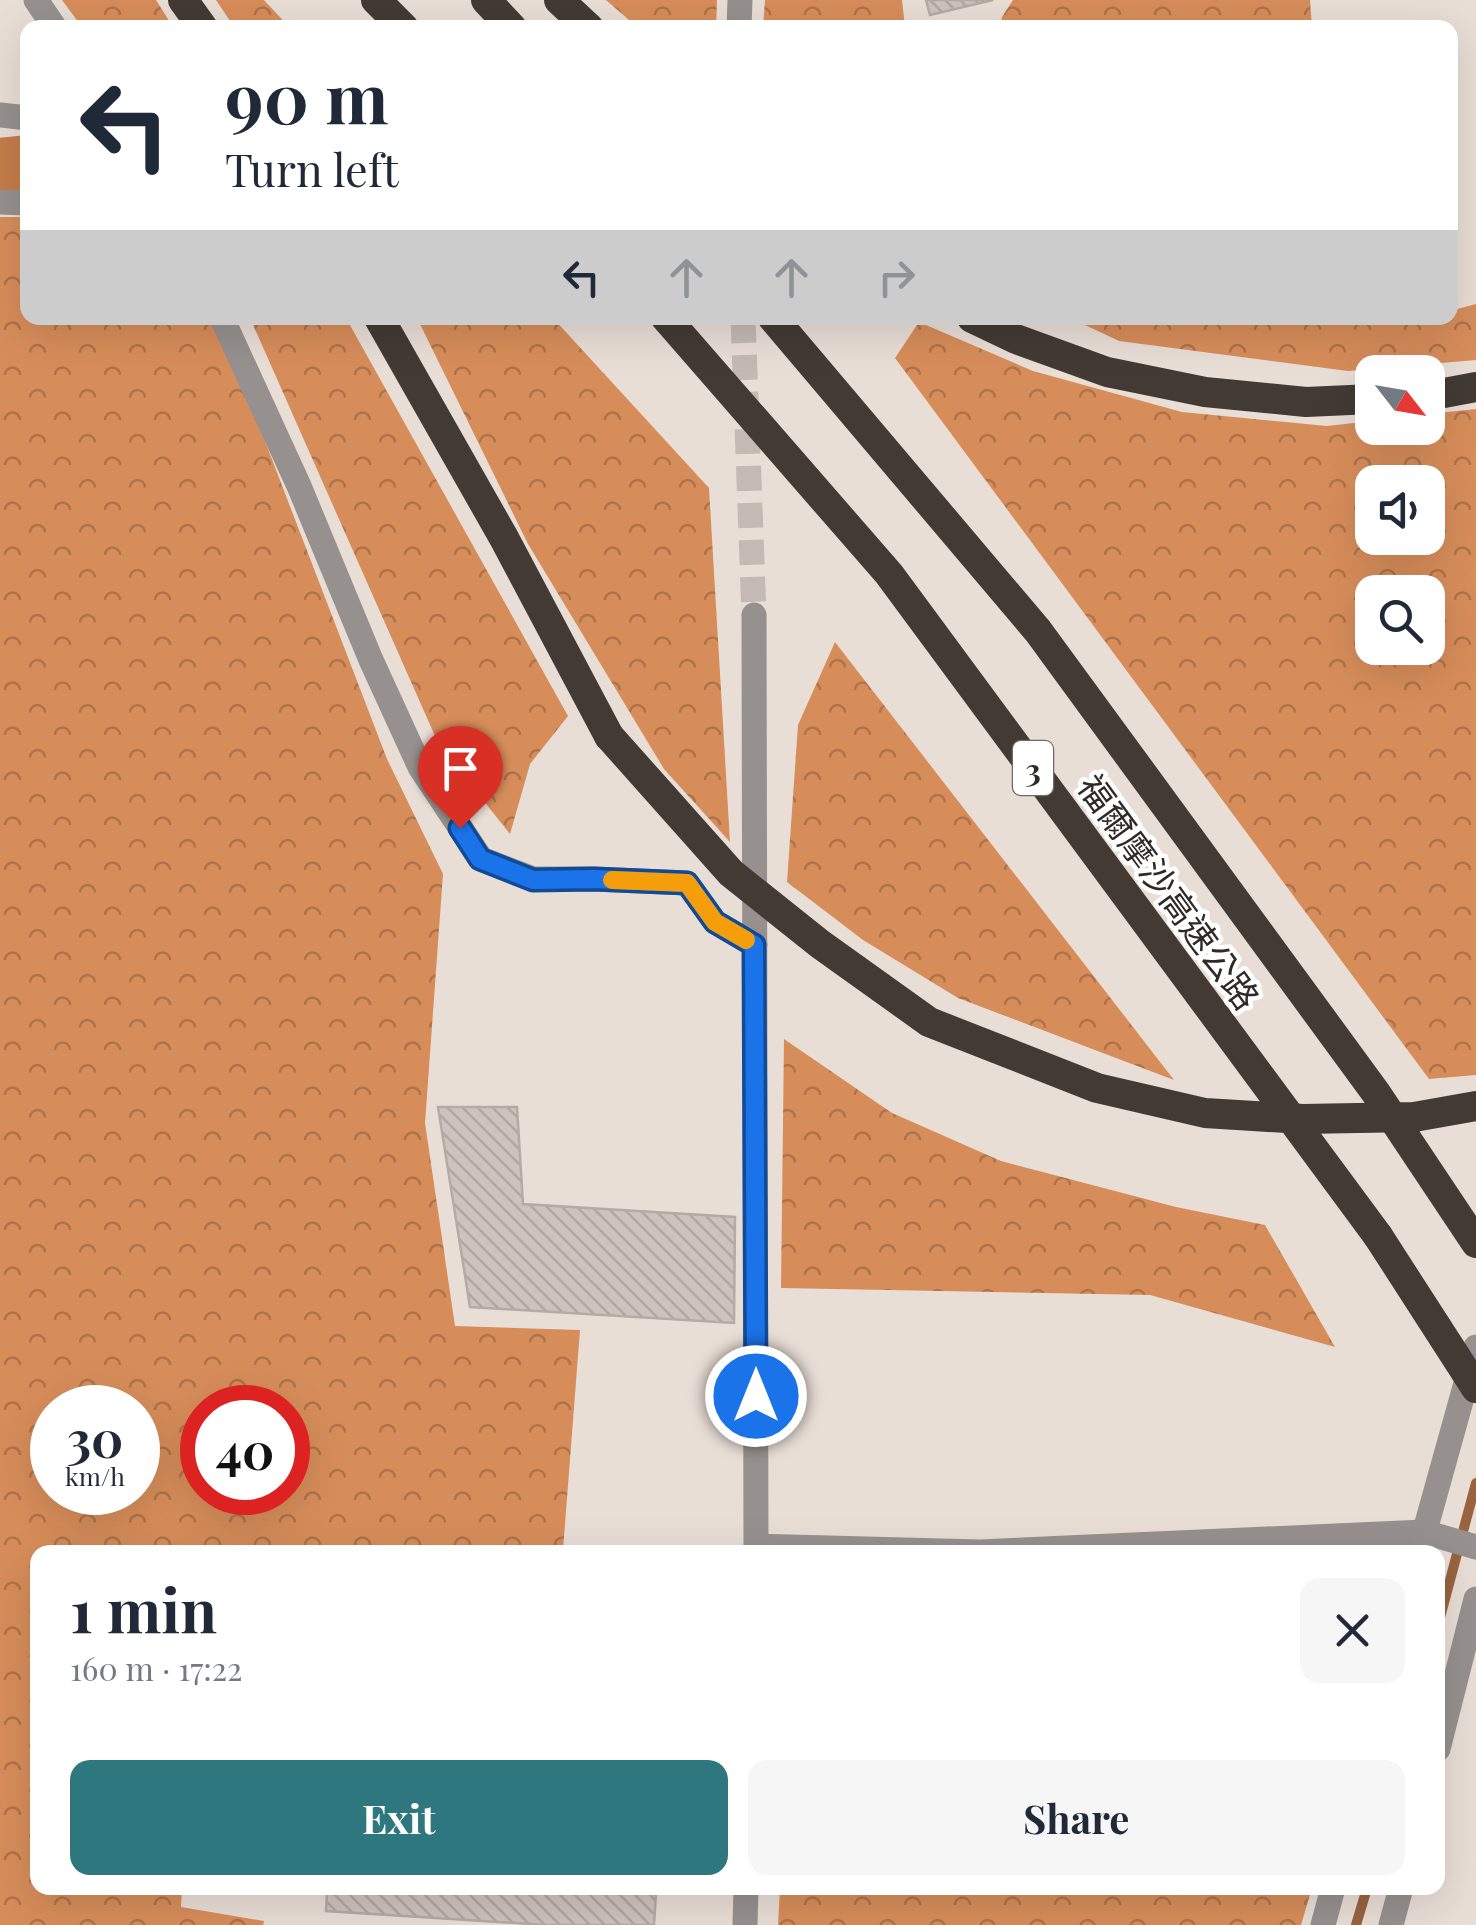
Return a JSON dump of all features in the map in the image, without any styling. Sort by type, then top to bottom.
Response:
[{"type":"highway","points":[[376,0],[396,20]]},
{"type":"highway","points":[[486,0],[505,20]]},
{"type":"highway","points":[[559,0],[580,20]]},
{"type":"highway","points":[[383,325],[610,736],[731,873],[820,944],[930,1022],[1098,1088],[1205,1113],[1303,1120],[1414,1116],[1476,1106]]},
{"type":"highway","name":"福爾摩沙高速公路","points":[[672,325],[889,574],[1378,1236],[1476,1388]]},
{"type":"highway","name":"福爾摩沙高速公路","points":[[779,325],[1038,631],[1376,1093],[1476,1243]]},
{"type":"highway","points":[[987,325],[1107,372],[1205,392],[1306,402],[1355,400]]},
{"type":"highway","points":[[1445,393],[1476,387]]},
{"type":"street","points":[[225,325],[420,768],[480,859],[533,880],[687,883],[715,922],[754,945]]},
{"type":"street","points":[[754,615],[756,1545]]},
{"type":"street","points":[[1421,1542],[1476,1347]]},
{"type":"street","points":[[1289,1545],[1421,1542],[1476,1547]]},
{"type":"street","points":[[1445,1722],[1476,1600]]},
{"type":"street","points":[[745,1925],[746,1895]]},
{"type":"street","points":[[1324,1925],[1331,1895]]},
{"type":"street","points":[[1391,1925],[1399,1895]]},
{"type":"green space","points":[[62,0],[156,0],[169,20],[77,20]]},
{"type":"green space","points":[[216,0],[264,0],[283,20],[229,20]]},
{"type":"green space","points":[[606,0],[717,0],[716,20],[629,20]]},
{"type":"green space","points":[[765,0],[902,0],[904,20],[764,20]]},
{"type":"green space","points":[[1013,0],[1310,0],[1311,20],[1001,20]]},
{"type":"green space","points":[[0,217],[20,217],[20,325],[214,325],[235,363],[387,759],[443,874],[425,1123],[455,1326],[580,1330],[563,1545],[30,1545],[30,1895],[182,1895],[181,1907],[264,1921],[263,1925],[0,1925]]},
{"type":"green space","points":[[1476,304],[1476,360],[1445,363],[1445,355],[1355,355],[1355,370],[1348,371],[1119,341],[1085,325],[1458,325],[1458,309]]},
{"type":"green space","points":[[253,325],[350,325],[568,716],[530,764],[510,834],[439,745]]},
{"type":"green space","points":[[420,325],[559,325],[709,488],[730,842],[664,769],[528,544]]},
{"type":"green space","points":[[917,325],[926,325],[1033,371],[1182,412],[1327,426],[1355,423],[1355,445],[1445,445],[1445,412],[1476,409],[1476,1075],[1429,1079],[895,358]]},
{"type":"green space","points":[[835,642],[1174,1080],[958,998],[863,940],[787,882],[798,725]]},
{"type":"green space","points":[[784,1039],[892,1113],[1001,1161],[1176,1207],[1265,1225],[1335,1347],[1150,1295],[781,1288]]},
{"type":"green space","points":[[780,1895],[1310,1895],[1301,1925],[778,1925]]},
{"type":"building","points":[[926,0],[993,0],[930,15]]},
{"type":"building","points":[[438,1107],[517,1107],[523,1204],[735,1217],[734,1323],[470,1307]]},
{"type":"building","points":[[327,1895],[656,1895],[654,1925],[547,1925],[326,1911]]},
{"type":"waterway","points":[[0,168],[20,166]]},
{"type":"waterway","points":[[1445,1599],[1476,1483]]},
{"type":"waterway","points":[[1356,1925],[1365,1895]]},
{"type":"tunnel","points":[[743,325],[754,615]]},
{"type":"slow traffic","points":[[612,880],[687,883],[715,922],[746,940]]},
{"type":"route","points":[[460,828],[480,859],[533,880],[687,883],[715,922],[754,945],[756,1396]]}]
